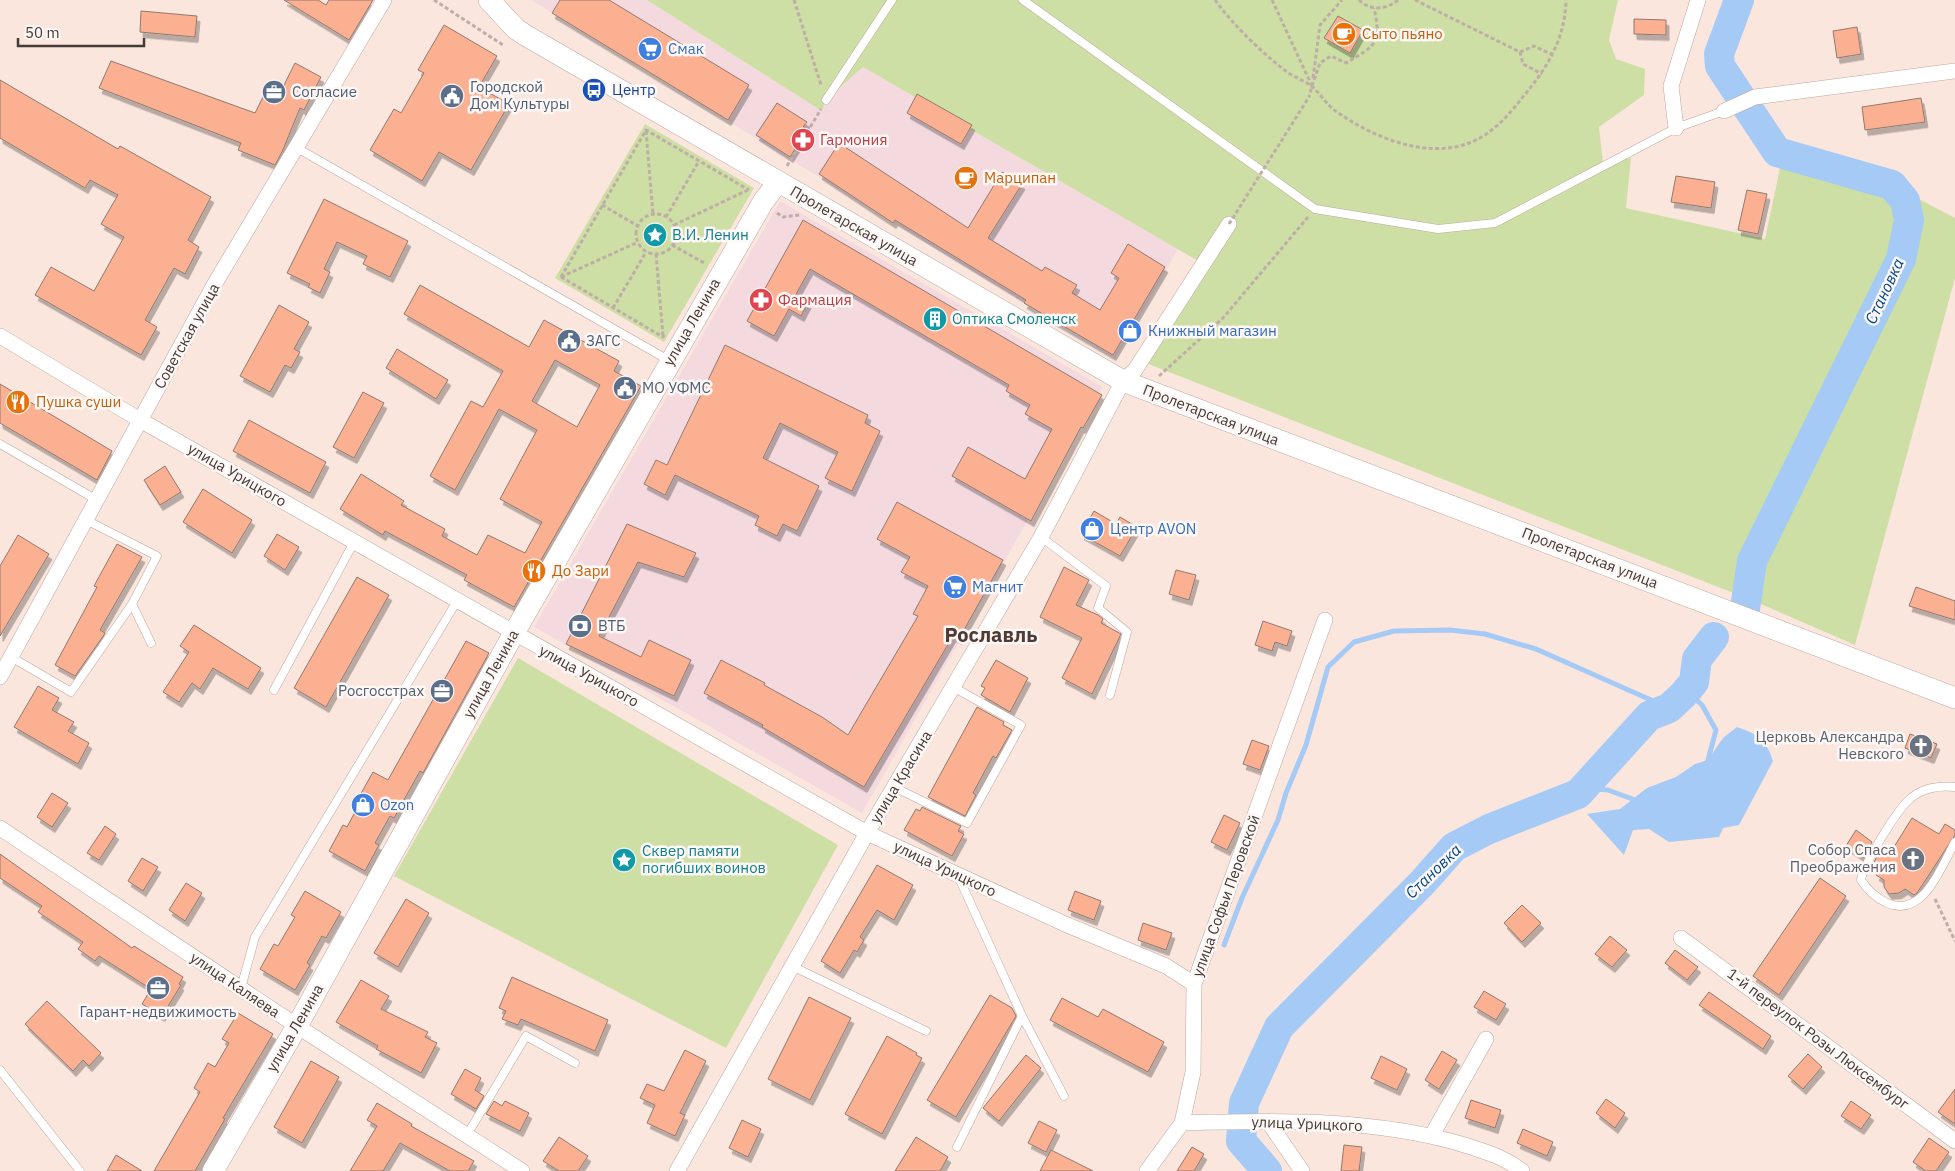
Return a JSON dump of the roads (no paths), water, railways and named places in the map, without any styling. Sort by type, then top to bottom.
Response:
[{"type":"main road","name":"Пролетарская улица","points":[[474,0],[511,38],[778,182],[1123,381],[1955,698]]},
{"type":"main road","name":"Пролетарская улица","points":[[489,0],[511,38]]},
{"type":"main road","name":"улица Ленина","points":[[213,1171],[297,1026],[514,633],[763,202],[778,182]]},
{"type":"street","name":"Советская улица","points":[[0,678],[214,285],[384,0]]},
{"type":"street","points":[[1676,128],[1671,86],[1698,0]]},
{"type":"street","points":[[1724,111],[1755,97],[1955,71]]},
{"type":"street","name":"улица Красина","points":[[677,1171],[867,833],[896,788],[1041,537],[1123,381],[1135,370],[1229,224]]},
{"type":"street","name":"улица Урицкого","points":[[0,336],[140,420],[867,833],[1065,924],[1166,966],[1194,984]]},
{"type":"street","name":"улица Софьи Перовской","points":[[1147,1171],[1182,1124],[1193,1072],[1194,984],[1325,620]]},
{"type":"street","name":"улица Каляева","points":[[0,828],[297,1026],[522,1171]]},
{"type":"street","name":"1-й переулок Розы Люксембург","points":[[1682,938],[1955,1141]]},
{"type":"street","points":[[1432,1135],[1486,1039]]},
{"type":"street","name":"улица Урицкого","points":[[1182,1124],[1243,1122],[1364,1125],[1432,1135],[1507,1159],[1522,1171]]},
{"type":"street","points":[[1269,1123],[1302,1171]]},
{"type":"lane","points":[[826,100],[892,0]]},
{"type":"lane","points":[[1023,0],[1315,209],[1438,229],[1495,223],[1676,128],[1724,111]]},
{"type":"lane","points":[[297,148],[670,361]]},
{"type":"lane","points":[[0,444],[97,500]]},
{"type":"lane","points":[[11,657],[71,692],[132,604],[157,556],[86,520]]},
{"type":"lane","points":[[1041,537],[1106,586],[1098,608],[1127,632],[1110,695]]},
{"type":"lane","points":[[274,690],[354,542]]},
{"type":"lane","points":[[240,988],[255,937],[457,601]]},
{"type":"lane","points":[[132,604],[150,643]]},
{"type":"lane","points":[[896,788],[967,823],[1021,725],[954,687]]},
{"type":"lane","points":[[1955,787],[1943,786],[1926,790],[1910,798],[1870,855],[1862,872],[1861,880],[1866,888],[1881,900],[1897,907],[1906,907],[1914,903],[1929,888],[1955,842]]},
{"type":"lane","points":[[959,876],[1022,1016],[1064,1096]]},
{"type":"lane","points":[[792,966],[926,1031]]},
{"type":"lane","points":[[957,1147],[1022,1016]]},
{"type":"lane","points":[[467,1136],[526,1036],[575,1062]]},
{"type":"lane","points":[[0,1070],[80,1171]]},
{"type":"water","points":[[1737,727],[1761,739],[1768,748],[1773,761],[1739,825],[1723,828],[1719,837],[1669,842],[1649,829],[1633,830],[1624,855],[1587,814],[1620,809],[1647,788],[1676,777],[1695,764],[1708,760],[1723,738]]},
{"type":"waterway","name":"Становка","points":[[1739,0],[1719,54],[1720,66],[1777,152],[1892,185],[1905,201],[1909,220],[1901,259],[1752,561],[1745,609]]},
{"type":"waterway","points":[[1224,945],[1242,898],[1278,820],[1286,793],[1306,745],[1328,667],[1354,642],[1394,631],[1450,630],[1485,634],[1536,649],[1669,708]]},
{"type":"waterway","name":"Становка","points":[[1267,1171],[1241,1141],[1244,1103],[1279,1027],[1422,883],[1454,847],[1489,829],[1578,794],[1649,716],[1669,708],[1683,695],[1694,682],[1697,659],[1714,637]]},
{"type":"waterway","points":[[1687,691],[1702,705],[1716,730],[1708,760]]},
{"type":"waterway","points":[[1582,788],[1608,790],[1635,800]]},
{"type":"place","name":"Сыто пьяно","points":[[1344,34]]},
{"type":"place","name":"Смак","points":[[650,49]]},
{"type":"place","name":"Центр","points":[[594,90]]},
{"type":"place","name":"Согласие","points":[[274,92]]},
{"type":"place","name":"Городской Дом Культуры","points":[[452,96]]},
{"type":"place","name":"Гармония","points":[[803,140]]},
{"type":"place","name":"Марципан","points":[[966,178]]},
{"type":"place","name":"В.И. Ленин","points":[[655,235]]},
{"type":"place","name":"Фармация","points":[[761,300]]},
{"type":"place","name":"Оптика Смоленск","points":[[935,319]]},
{"type":"place","name":"Книжный магазин","points":[[1130,331]]},
{"type":"place","name":"ЗАГС","points":[[569,341]]},
{"type":"place","name":"МО УФМС","points":[[625,388]]},
{"type":"place","name":"Пушка суши","points":[[18,402]]},
{"type":"place","name":"Центр AVON","points":[[1092,529]]},
{"type":"place","name":"До Зари","points":[[534,571]]},
{"type":"place","name":"Магнит","points":[[955,587]]},
{"type":"place","name":"ВТБ","points":[[580,626]]},
{"type":"place","name":"Росгосстрах","points":[[442,691]]},
{"type":"place","name":"Церковь Александра Невского","points":[[1921,746]]},
{"type":"place","name":"Ozon","points":[[363,805]]},
{"type":"place","name":"Собор Спаса Преображения","points":[[1913,859]]},
{"type":"place","name":"Сквер памяти погибших воинов","points":[[624,860]]},
{"type":"place","name":"Гарант-недвижимость","points":[[158,988]]},
{"type":"district","name":"Рославль","points":[[991,635]]}]
